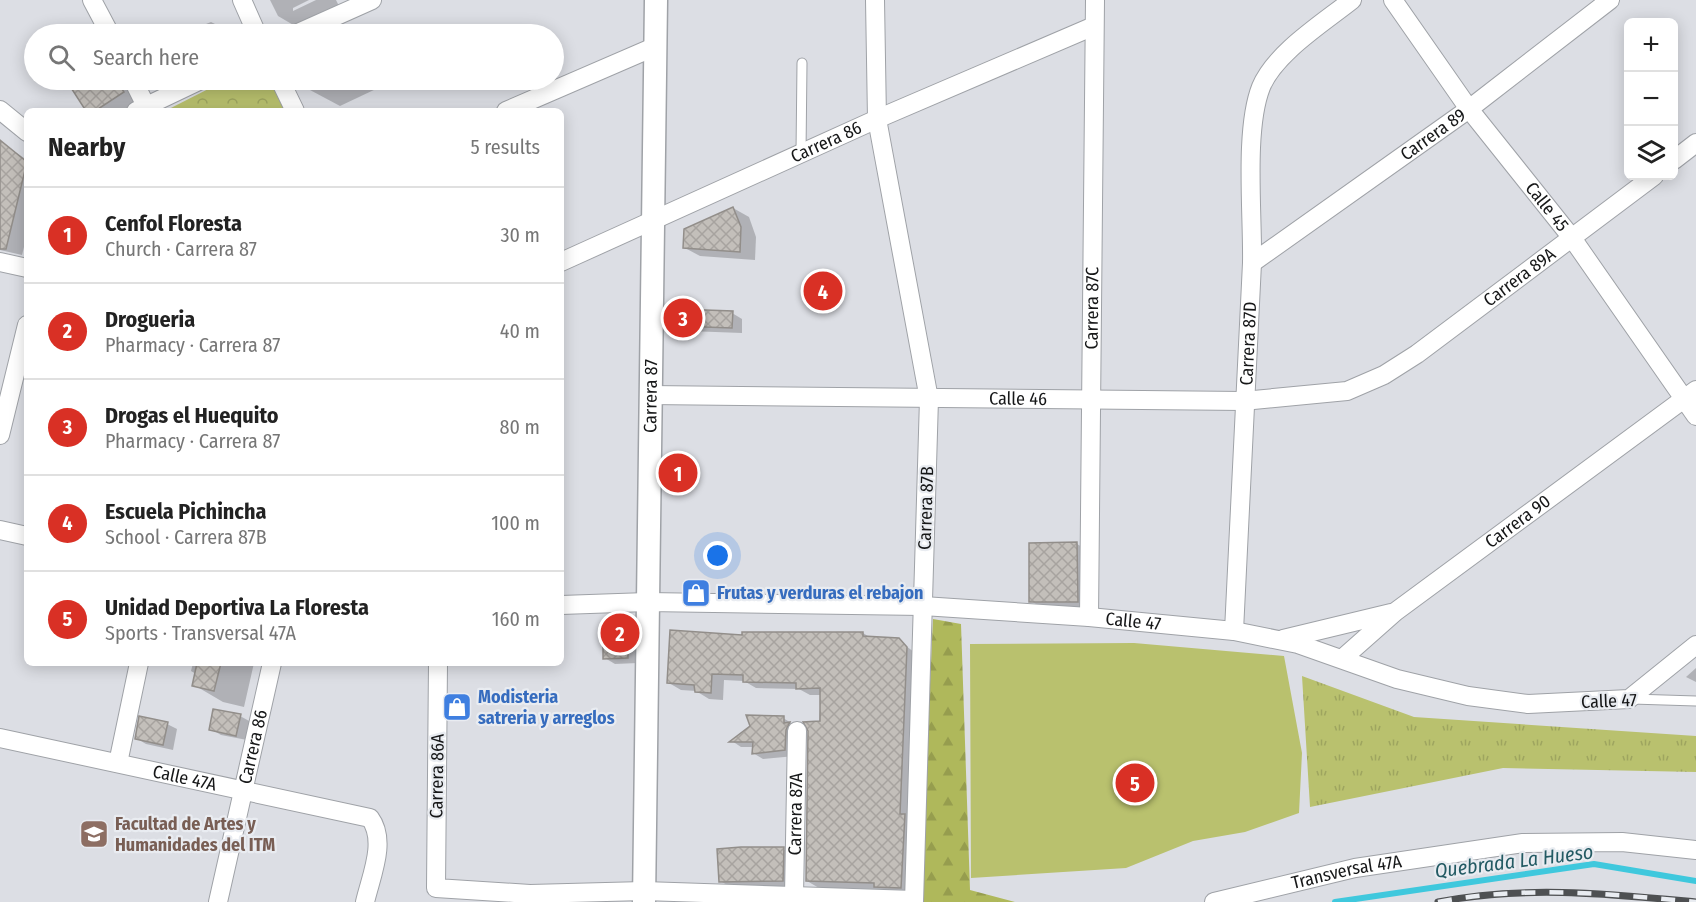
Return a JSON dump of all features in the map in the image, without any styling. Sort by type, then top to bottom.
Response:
[{"type":"street","points":[[92,0],[105,24]]},
{"type":"street","points":[[242,0],[253,24]]},
{"type":"street","points":[[318,24],[372,0]]},
{"type":"street","name":"Carrera 87","points":[[644,897],[656,0]]},
{"type":"street","name":"Carrera 87B","points":[[875,0],[878,119],[929,399],[914,901]]},
{"type":"street","name":"Carrera 87C","points":[[1089,617],[1094,397],[1095,0]]},
{"type":"street","name":"Carrera 87D","points":[[1234,630],[1252,262],[1253,121],[1260,89],[1267,74],[1278,62],[1352,0]]},
{"type":"street","name":"Calle 45","points":[[1393,0],[1469,109],[1572,238],[1690,395],[1696,416]]},
{"type":"street","name":"Carrera 89","points":[[1252,262],[1469,109],[1610,0]]},
{"type":"street","name":"Carrera 86","points":[[564,261],[801,153],[1094,26]]},
{"type":"street","points":[[564,86],[654,47]]},
{"type":"street","points":[[136,90],[141,108],[180,90]]},
{"type":"street","points":[[285,90],[294,108]]},
{"type":"street","points":[[514,108],[555,90]]},
{"type":"street","points":[[0,110],[24,130]]},
{"type":"street","points":[[1678,157],[1696,143]]},
{"type":"street","name":"Carrera 89A","points":[[1384,375],[1417,354],[1649,180]]},
{"type":"street","points":[[0,262],[24,267]]},
{"type":"street","points":[[0,435],[24,337]]},
{"type":"street","name":"Calle 46","points":[[649,395],[1244,400],[1347,391],[1384,375]]},
{"type":"street","name":"Carrera 90","points":[[1343,658],[1395,612],[1690,395]]},
{"type":"street","points":[[0,530],[24,536]]},
{"type":"street","name":"Calle 47","points":[[564,605],[647,602],[923,606],[1089,617],[1234,630],[1282,639],[1343,658],[1397,679],[1468,696],[1528,704],[1629,699]]},
{"type":"street","points":[[1282,639],[1395,612]]},
{"type":"street","points":[[1629,699],[1696,645]]},
{"type":"street","points":[[118,763],[138,666]]},
{"type":"street","name":"Carrera 86","points":[[218,902],[271,666]]},
{"type":"street","name":"Carrera 86A","points":[[438,666],[436,888],[529,898]]},
{"type":"street","name":"Carrera 87A","points":[[794,896],[797,731]]},
{"type":"street","name":"Calle 47A","points":[[0,738],[370,818],[377,828],[378,842],[365,902]]},
{"type":"street","name":"Transversal 47A","points":[[1214,902],[1355,868],[1523,843],[1622,842],[1696,850]]},
{"type":"street","points":[[529,898],[794,896],[914,901]]},
{"type":"lane","points":[[801,153],[802,63]]},
{"type":"lane","name":"Calle 47","points":[[1629,699],[1696,701]]},
{"type":"green space","points":[[206,90],[278,90],[287,108],[171,108]]},
{"type":"green space","points":[[933,619],[961,624],[970,890],[1015,902],[920,902]]},
{"type":"green space","points":[[1134,643],[1284,656],[1302,753],[1299,813],[1245,832],[1193,841],[1126,868],[971,878],[970,644]]},
{"type":"green space","points":[[1302,676],[1414,717],[1696,736],[1696,772],[1503,768],[1310,807]]},
{"type":"building","points":[[72,90],[123,90],[124,92],[100,108],[84,108]]},
{"type":"building","points":[[0,140],[24,160],[24,174],[6,249],[0,249]]},
{"type":"building","points":[[733,207],[741,227],[740,252],[683,248],[684,229]]},
{"type":"building","points":[[677,309],[733,311],[732,328],[677,326]]},
{"type":"building","points":[[1077,542],[1078,602],[1029,602],[1029,543]]},
{"type":"building","points":[[603,626],[618,626],[628,636],[628,658],[603,659]]},
{"type":"building","points":[[670,630],[742,635],[742,632],[863,632],[863,636],[899,638],[907,647],[900,814],[905,814],[901,888],[874,887],[874,883],[806,881],[808,731],[803,722],[820,721],[820,688],[796,689],[796,683],[743,682],[743,675],[712,674],[711,693],[695,692],[694,685],[667,683]]},
{"type":"building","points":[[196,666],[220,666],[214,691],[192,686]]},
{"type":"building","points":[[213,709],[241,714],[236,736],[209,730]]},
{"type":"building","points":[[746,715],[784,716],[784,723],[790,722],[786,730],[785,750],[752,754],[753,742],[729,742],[750,726]]},
{"type":"building","points":[[139,716],[168,722],[163,745],[135,739]]},
{"type":"building","points":[[784,847],[783,881],[719,882],[717,849]]},
{"type":"waterway","name":"Quebrada La Hueso","points":[[1335,902],[1594,864],[1696,881]]},
{"type":"railway","points":[[1438,902],[1535,892],[1599,894],[1696,902]]},
{"type":"place","name":"Escuela Pichincha","points":[[823,291]]},
{"type":"place","name":"Drogas el Huequito","points":[[683,318]]},
{"type":"place","name":"Cenfol Floresta","points":[[678,473]]},
{"type":"place","name":"Frutas y verduras el rebajon","points":[[696,593]]},
{"type":"place","name":"Drogueria","points":[[620,633]]},
{"type":"place","name":"Modisteria satreria y arreglos","points":[[457,707]]},
{"type":"place","name":"Unidad Deportiva La Floresta","points":[[1135,783]]},
{"type":"place","name":"Facultad de Artes y Humanidades del ITM","points":[[94,834]]}]
